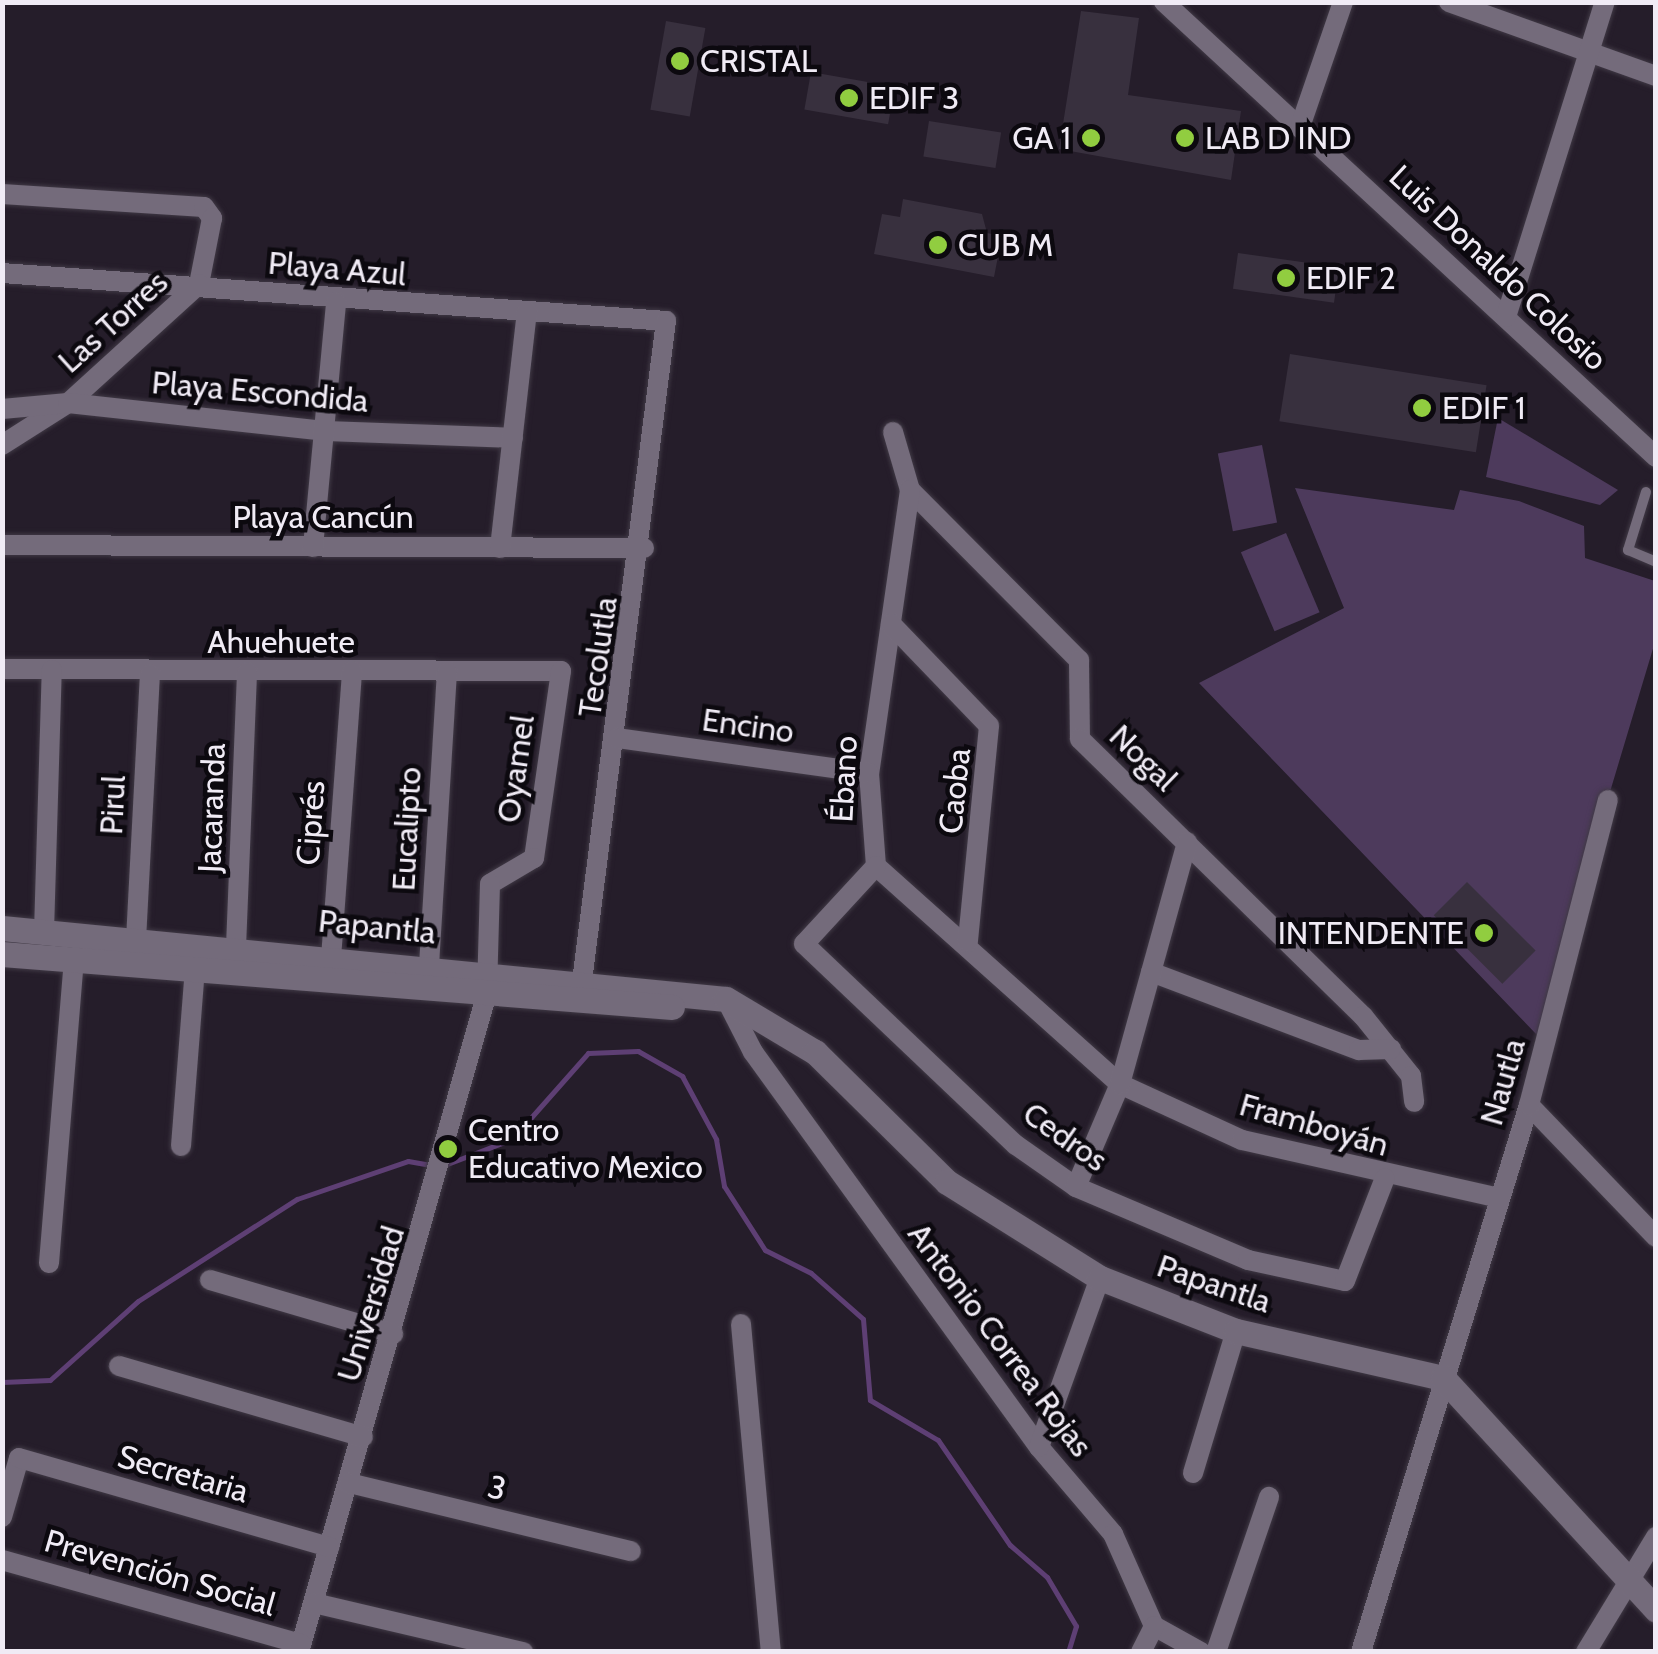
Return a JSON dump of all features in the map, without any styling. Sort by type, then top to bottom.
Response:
[{"type":"street","name":"Luis Donaldo Colosio","points":[[1164,2],[1301,124],[1656,458]]},
{"type":"street","points":[[1301,124],[1343,2]]},
{"type":"street","points":[[1450,2],[1656,76]]},
{"type":"street","points":[[1506,317],[1606,2]]},
{"type":"street","name":"Las Torres","points":[[2,194],[211,210],[199,284],[68,403],[2,445]]},
{"type":"street","name":"Playa Azul","points":[[2,272],[199,284],[336,302],[666,321]]},
{"type":"street","points":[[313,547],[336,302]]},
{"type":"street","points":[[500,548],[527,312]]},
{"type":"street","name":"Tecolutla","points":[[580,989],[644,548],[666,321]]},
{"type":"street","name":"Playa Escondida","points":[[2,409],[68,403],[326,431],[512,438]]},
{"type":"street","name":"Nogal","points":[[893,432],[910,490],[1079,660],[1074,729],[1392,1049],[1412,1076],[1414,1102]]},
{"type":"street","name":"Ébano","points":[[910,490],[870,774],[876,866],[968,942],[1120,1084]]},
{"type":"street","name":"Playa Cancún","points":[[2,545],[644,548]]},
{"type":"street","name":"Caoba","points":[[891,624],[990,726],[968,942]]},
{"type":"street","name":"Ahuehuete","points":[[2,669],[150,674],[560,671]]},
{"type":"street","points":[[44,932],[52,670]]},
{"type":"street","name":"Oyamel","points":[[487,982],[490,884],[534,858],[560,671]]},
{"type":"street","name":"Jacaranda","points":[[236,947],[247,672]]},
{"type":"street","name":"Ciprés","points":[[330,967],[352,672]]},
{"type":"street","name":"Eucalipto","points":[[428,977],[447,673]]},
{"type":"street","name":"Pirul","points":[[136,940],[150,674]]},
{"type":"street","name":"Encino","points":[[617,738],[870,774]]},
{"type":"street","name":"Nautla","points":[[1360,1652],[1529,1105],[1608,800]]},
{"type":"street","points":[[1076,1187],[1120,1084],[1187,842]]},
{"type":"street","name":"Cedros","points":[[876,866],[804,944],[1016,1145],[1076,1187],[1248,1260],[1345,1282],[1385,1178]]},
{"type":"street","name":"Papantla","points":[[2,928],[236,947],[330,967],[731,1005],[789,1032],[947,1182],[1100,1278],[1236,1331],[1443,1378]]},
{"type":"street","name":"Papantla","points":[[2,954],[194,970],[330,967]]},
{"type":"street","points":[[49,1263],[74,959]]},
{"type":"street","points":[[181,1146],[194,970]]},
{"type":"street","points":[[1152,972],[1358,1050],[1392,1049]]},
{"type":"street","name":"Universidad","points":[[300,1648],[438,1185],[487,982]]},
{"type":"street","name":"Antonio Correa Rojas","points":[[731,1005],[753,1052],[1039,1447],[1113,1534],[1154,1626]]},
{"type":"street","points":[[753,1052],[789,1032]]},
{"type":"street","name":"Framboyán","points":[[1120,1084],[1242,1140],[1385,1178],[1499,1198]]},
{"type":"street","points":[[1529,1105],[1656,1238]]},
{"type":"street","points":[[1039,1447],[1100,1278]]},
{"type":"street","points":[[210,1280],[393,1334]]},
{"type":"street","points":[[741,1324],[772,1652]]},
{"type":"street","points":[[1194,1473],[1236,1331]]},
{"type":"street","points":[[119,1366],[363,1437]]},
{"type":"street","points":[[1443,1378],[1628,1584],[1656,1610]]},
{"type":"street","name":"Secretaria","points":[[8,1478],[19,1458],[330,1547]]},
{"type":"street","points":[[2,1517],[8,1478]]},
{"type":"street","name":"3","points":[[349,1483],[631,1551]]},
{"type":"street","points":[[1216,1652],[1269,1497]]},
{"type":"street","points":[[1586,1652],[1656,1538]]},
{"type":"street","name":"Prevención Social","points":[[2,1560],[300,1648]]},
{"type":"street","points":[[314,1603],[523,1652]]},
{"type":"street","points":[[1141,1652],[1154,1626],[1202,1652]]},
{"type":"lane","points":[[1646,492],[1628,550],[1656,562]]},
{"type":"shaded area","points":[[1498,418],[1618,490],[1600,505],[1486,477]]},
{"type":"shaded area","points":[[1262,445],[1277,523],[1233,531],[1218,454]]},
{"type":"shaded area","points":[[1295,488],[1454,510],[1460,490],[1519,501],[1584,526],[1585,558],[1655,581],[1655,642],[1537,1035],[1199,683],[1344,608]]},
{"type":"shaded area","points":[[1286,533],[1320,612],[1274,631],[1241,552]]},
{"type":"building","points":[[1081,11],[1139,18],[1128,95],[1241,111],[1231,180],[1059,149]]},
{"type":"building","name":"CRISTAL","points":[[666,21],[705,28],[690,117],[650,110]]},
{"type":"building","name":"EDIF 3","points":[[811,72],[895,87],[888,124],[804,109]]},
{"type":"building","points":[[929,121],[1001,132],[995,168],[923,157]]},
{"type":"building","name":"CUB M","points":[[903,199],[982,214],[987,233],[1002,236],[994,277],[874,254],[882,214],[900,217]]},
{"type":"building","name":"EDIF 2","points":[[1238,253],[1339,267],[1334,303],[1233,289]]},
{"type":"building","points":[[1290,354],[1487,385],[1476,452],[1279,421]]},
{"type":"building","name":"INTENDENTE","points":[[1467,882],[1536,951],[1502,984],[1434,915]]},
{"type":"waterway","points":[[442,1166],[512,1139],[588,1053],[638,1051],[682,1076],[716,1139],[724,1186],[765,1250],[811,1273],[863,1319],[870,1400],[938,1440],[1010,1545],[1047,1577],[1076,1626],[1068,1652]]},
{"type":"waterway","points":[[2,1382],[50,1380],[138,1301],[297,1199],[408,1161],[431,1165]]},
{"type":"place","name":"CRISTAL","points":[[680,61]]},
{"type":"place","name":"EDIF 3","points":[[849,98]]},
{"type":"place","name":"GA 1","points":[[1091,138]]},
{"type":"place","name":"LAB D IND","points":[[1185,138]]},
{"type":"place","name":"CUB M","points":[[938,245]]},
{"type":"place","name":"EDIF 2","points":[[1286,278]]},
{"type":"place","name":"EDIF 1","points":[[1422,408]]},
{"type":"place","name":"INTENDENTE","points":[[1484,933]]},
{"type":"place","name":"Centro Educativo Mexico","points":[[448,1149]]}]
